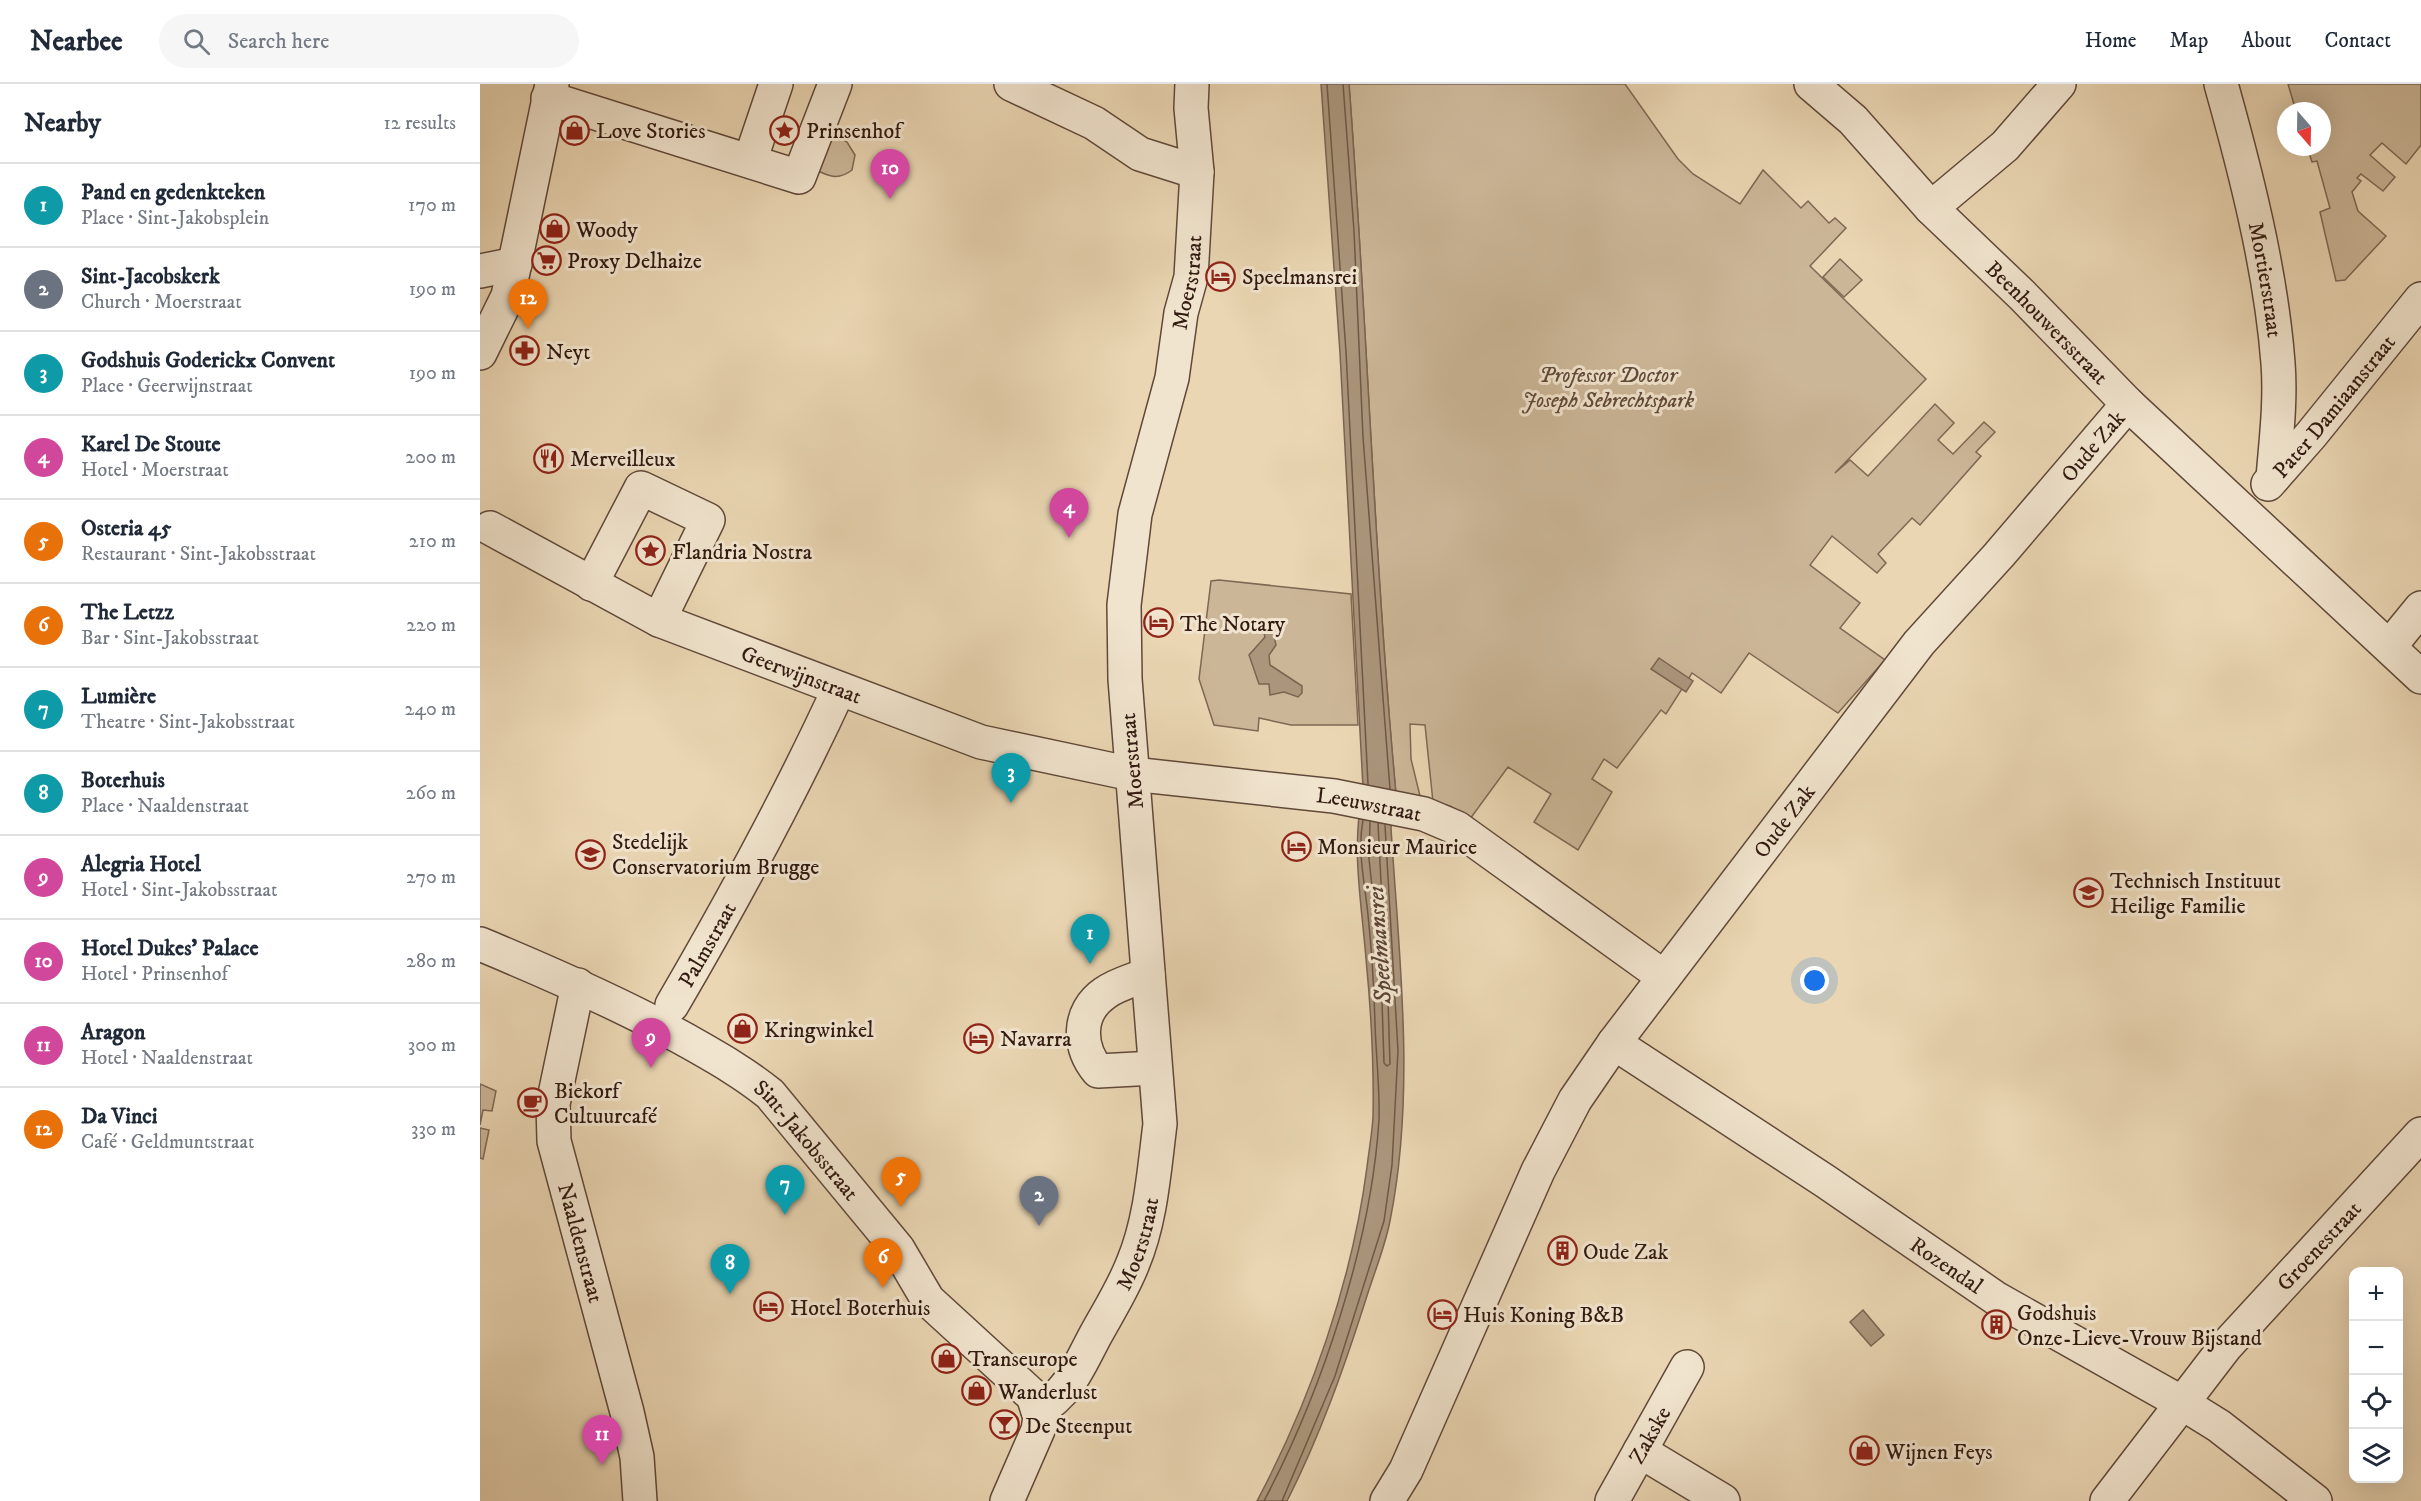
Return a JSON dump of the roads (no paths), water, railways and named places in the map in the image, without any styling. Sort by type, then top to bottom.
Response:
[{"type":"street","points":[[750,161],[776,84]]},
{"type":"street","points":[[480,353],[502,311],[515,264],[550,91],[799,177],[835,84]]},
{"type":"street","points":[[1011,84],[1094,123],[1140,154],[1197,172]]},
{"type":"street","name":"Moerstraat","points":[[1038,1411],[1057,1399],[1070,1384],[1133,1262],[1152,1190],[1160,1125],[1123,646],[1124,604],[1131,540],[1143,480],[1172,378],[1181,313],[1191,277],[1197,172],[1192,84]]},
{"type":"street","name":"Beenhouwersstraat","points":[[1811,84],[1853,120],[1931,208],[2022,295],[2128,404],[2421,677]]},
{"type":"street","points":[[1931,208],[2005,146],[2059,84]]},
{"type":"street","name":"Mortierstraat","points":[[2221,84],[2262,260],[2274,325],[2278,366],[2273,478]]},
{"type":"street","points":[[480,271],[515,264]]},
{"type":"street","name":"Pater Damiaanstraat","points":[[2244,510],[2311,435],[2421,299]]},
{"type":"street","name":"Oude Zak","points":[[1387,1501],[1406,1470],[1538,1171],[1575,1100],[1614,1043],[1919,643],[1999,555],[2128,404]]},
{"type":"street","points":[[591,584],[641,488],[708,520],[659,620]]},
{"type":"street","name":"Geerwijnstraat","points":[[490,528],[659,620],[839,689],[981,742],[1132,774]]},
{"type":"street","points":[[2390,646],[2421,608]]},
{"type":"street","name":"Palmstraat","points":[[672,1005],[764,845],[839,689]]},
{"type":"street","name":"Leeuwstraat","points":[[1132,774],[1335,796],[1424,814],[1457,828],[1664,977]]},
{"type":"street","name":"Sint-Jakobsstraat","points":[[480,944],[578,985],[660,1026],[745,1073],[770,1094],[898,1249],[928,1300],[1023,1385],[1033,1396],[1038,1411]]},
{"type":"street","points":[[1148,974],[1105,992],[1090,1008],[1083,1029],[1083,1044],[1089,1060],[1098,1071],[1155,1068]]},
{"type":"street","name":"Naaldenstraat","points":[[578,985],[553,1104],[554,1141],[627,1412],[637,1457],[640,1501]]},
{"type":"street","name":"Rozendal","points":[[1614,1043],[1825,1181],[1997,1299],[2219,1426],[2315,1501]]},
{"type":"street","name":"Groenestraat","points":[[2107,1501],[2226,1346],[2421,1134]]},
{"type":"street","name":"Zakske","points":[[1612,1501],[1688,1367]]},
{"type":"street","points":[[1007,1501],[1038,1430],[1038,1411]]},
{"type":"street","points":[[1640,1451],[1723,1501]]},
{"type":"water","points":[[1321,84],[1349,84],[1382,617],[1396,794],[1391,828],[1403,1024],[1402,1123],[1398,1172],[1388,1231],[1331,1402],[1287,1501],[1257,1501],[1277,1462],[1312,1381],[1340,1296],[1360,1210],[1373,1117],[1371,1018],[1357,853],[1359,811],[1363,788],[1340,353]]},
{"type":"water","points":[[1270,619],[1276,645],[1269,655],[1270,665],[1302,686],[1302,693],[1298,697],[1284,692],[1270,695],[1269,684],[1259,684],[1249,655],[1265,637],[1262,625]]},
{"type":"water","points":[[1659,658],[1693,681],[1686,692],[1651,669]]},
{"type":"water","points":[[1863,1310],[1884,1335],[1871,1346],[1850,1322]]},
{"type":"place","name":"Love Stories","points":[[575,130]]},
{"type":"place","name":"Prinsenhof","points":[[785,130]]},
{"type":"place","name":"Hotel Dukes' Palace","points":[[890,199]]},
{"type":"place","name":"Woody","points":[[555,229]]},
{"type":"place","name":"Proxy Delhaize","points":[[546,260]]},
{"type":"place","name":"Speelmansrei","points":[[1221,276]]},
{"type":"place","name":"Da Vinci","points":[[528,329]]},
{"type":"place","name":"Neyt","points":[[525,351]]},
{"type":"place","name":"Merveilleux","points":[[549,458]]},
{"type":"place","name":"Karel De Stoute","points":[[1069,538]]},
{"type":"place","name":"Flandria Nostra","points":[[651,551]]},
{"type":"place","name":"The Notary","points":[[1159,623]]},
{"type":"place","name":"Godshuis Goderickx Convent","points":[[1011,803]]},
{"type":"place","name":"Monsieur Maurice","points":[[1296,846]]},
{"type":"place","name":"Stedelijk Conservatorium Brugge","points":[[591,854]]},
{"type":"place","name":"Technisch Instituut Heilige Familie","points":[[2089,893]]},
{"type":"place","name":"Pand en gedenkteken","points":[[1090,964]]},
{"type":"place","name":"Kringwinkel","points":[[743,1029]]},
{"type":"place","name":"Navarra","points":[[979,1038]]},
{"type":"place","name":"Alegria Hotel","points":[[651,1068]]},
{"type":"place","name":"Biekorf Cultuurcafé","points":[[533,1103]]},
{"type":"place","name":"Osteria 45","points":[[901,1207]]},
{"type":"place","name":"Lumière","points":[[785,1215]]},
{"type":"place","name":"Sint-Jacobskerk","points":[[1039,1226]]},
{"type":"place","name":"Oude Zak","points":[[1562,1251]]},
{"type":"place","name":"The Letzz","points":[[883,1288]]},
{"type":"place","name":"Boterhuis","points":[[730,1294]]},
{"type":"place","name":"Hotel Boterhuis","points":[[769,1307]]},
{"type":"place","name":"Huis Koning B&B","points":[[1442,1314]]},
{"type":"place","name":"Godshuis Onze-Lieve-Vrouw Bijstand","points":[[1996,1325]]},
{"type":"place","name":"Transeurope","points":[[947,1358]]},
{"type":"place","name":"Wanderlust","points":[[977,1391]]},
{"type":"place","name":"De Steenput","points":[[1004,1425]]},
{"type":"place","name":"Wijnen Feys","points":[[1864,1451]]},
{"type":"place","name":"Aragon","points":[[602,1465]]},
{"type":"park label","name":"Professor Doctor Joseph Sebrechtspark","points":[[1608,386]]}]
